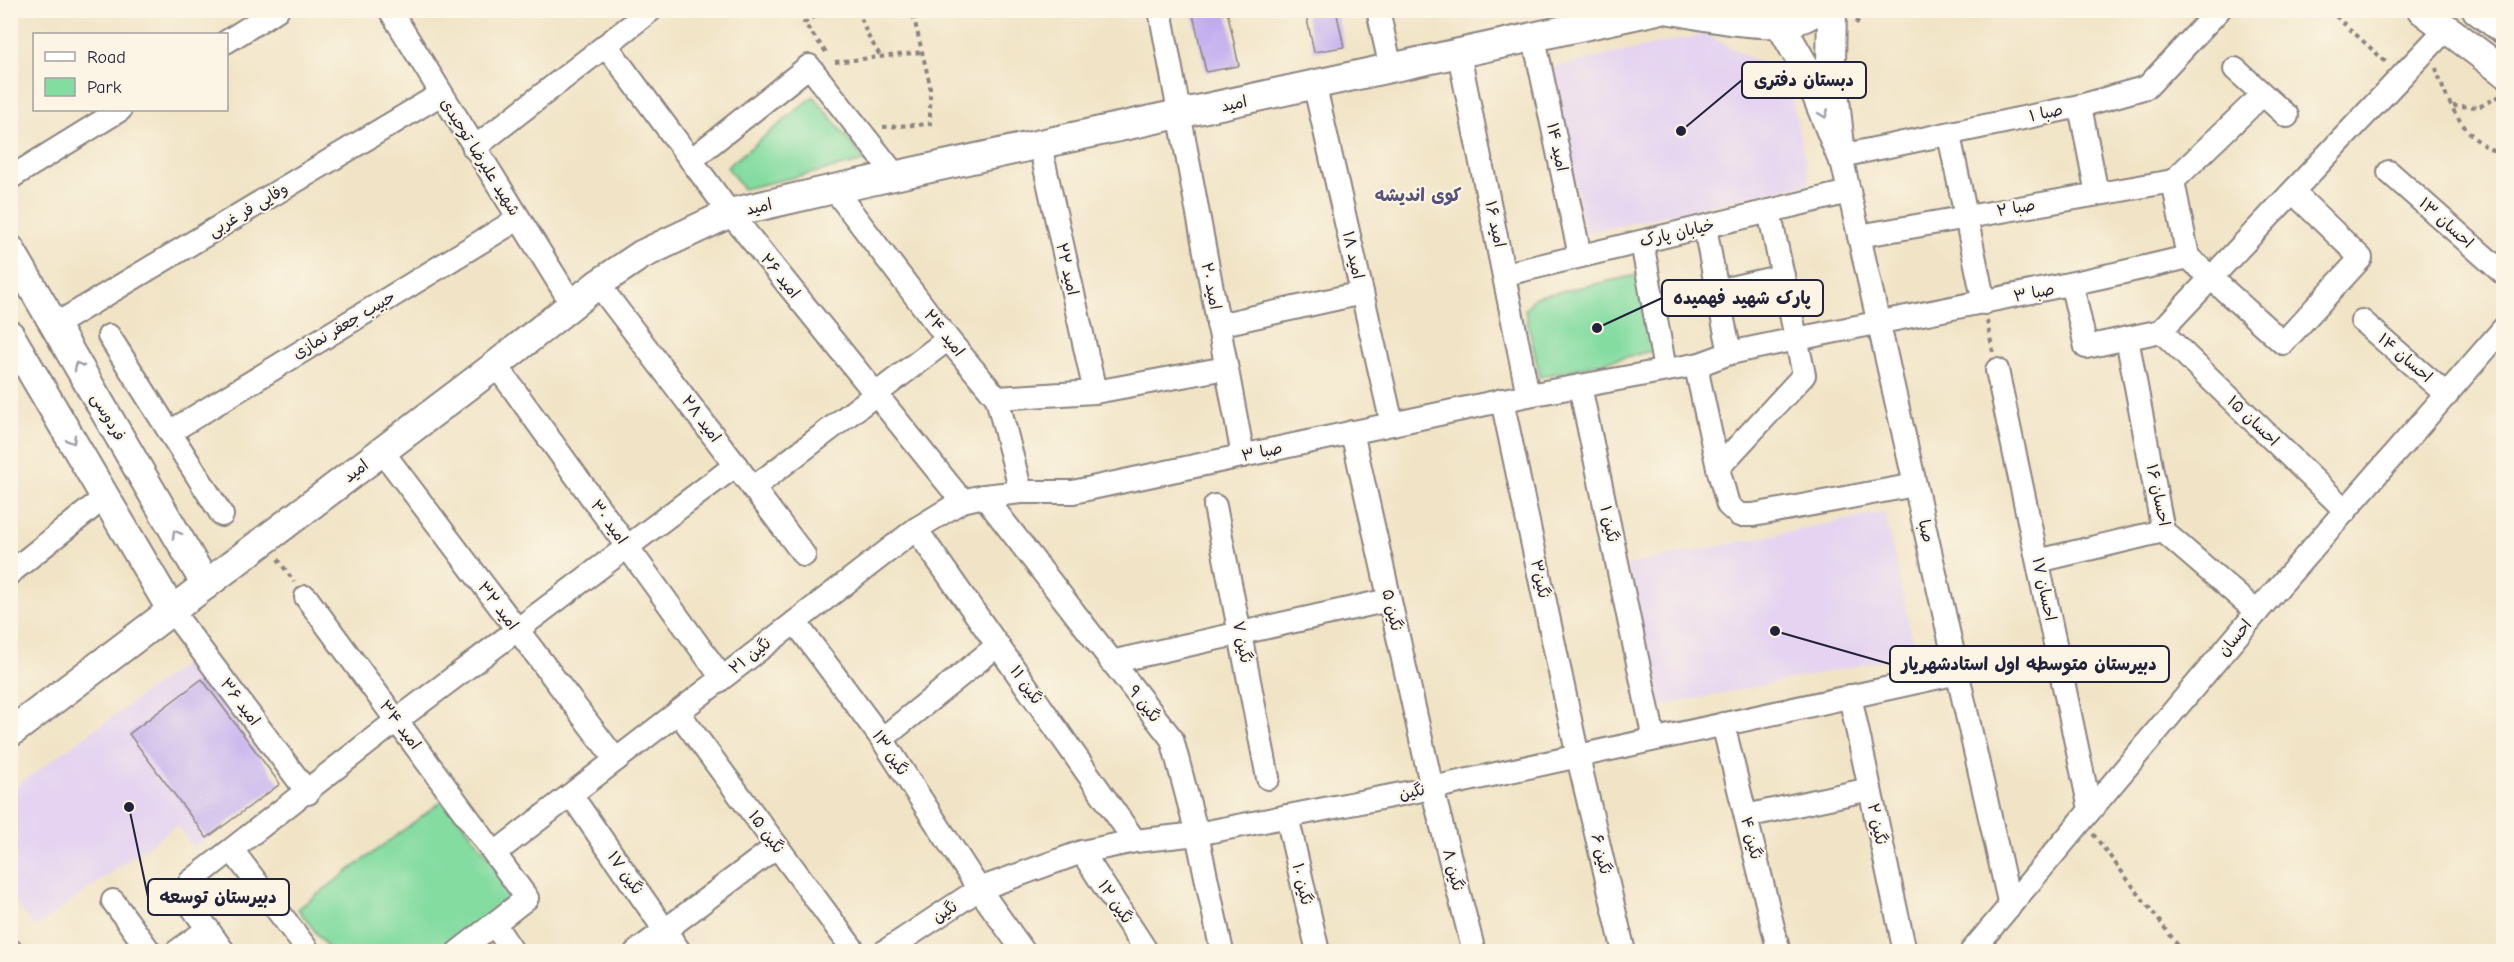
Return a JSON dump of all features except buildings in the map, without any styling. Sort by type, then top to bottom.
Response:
[{"type":"main road","name":"امید","points":[[10,733],[496,365],[598,284],[641,255],[730,213],[1534,38],[1574,19],[1657,10]]},
{"type":"main road","points":[[1670,10],[1808,19],[1815,10]]},
{"type":"main road","points":[[1832,10],[1831,62],[1841,156]]},
{"type":"main road","points":[[2422,10],[2438,38],[2504,72]]},
{"type":"main road","points":[[2477,10],[2504,30]]},
{"type":"main road","points":[[1780,17],[1806,69],[1841,156]]},
{"type":"main road","name":"فردوسی","points":[[10,249],[206,585]]},
{"type":"main road","points":[[10,335],[18,364],[105,497],[172,611]]},
{"type":"street","points":[[228,41],[277,10]]},
{"type":"street","name":"شهید علیرضا توحیدی","points":[[390,10],[572,304]]},
{"type":"street","points":[[474,148],[651,10]]},
{"type":"street","name":"امید ۲۰","points":[[1160,10],[1243,456]]},
{"type":"street","points":[[1378,10],[1391,69]]},
{"type":"street","name":"صبا ۱","points":[[1841,156],[2080,106],[2147,87],[2219,10]]},
{"type":"street","name":"امید ۱۴","points":[[1534,38],[1580,256]]},
{"type":"street","points":[[2072,286],[2086,347],[2161,331],[2294,193],[2438,38]]},
{"type":"street","name":"امید ۲۶","points":[[606,45],[730,213],[876,395],[973,499]]},
{"type":"street","name":"امید ۱۶","points":[[1459,54],[1506,274],[1528,394]]},
{"type":"street","points":[[691,160],[809,66],[896,176]]},
{"type":"street","points":[[2235,69],[2287,116]]},
{"type":"street","name":"امید ۱۸","points":[[1315,87],[1392,424]]},
{"type":"street","name":"وفایی فر غربی","points":[[55,326],[441,94]]},
{"type":"street","points":[[2262,95],[2172,181],[2188,257],[2283,342],[2361,258],[2294,193]]},
{"type":"street","points":[[2080,106],[2097,194]]},
{"type":"street","points":[[10,178],[118,111]]},
{"type":"street","points":[[1949,135],[1984,303]]},
{"type":"street","name":"امید ۲۲","points":[[1040,145],[1095,392]]},
{"type":"street","name":"صبا","points":[[1841,156],[2010,906]]},
{"type":"street","name":"احسان ۱۳","points":[[2389,172],[2504,274]]},
{"type":"street","name":"صبا ۲","points":[[1859,236],[2172,181]]},
{"type":"street","name":"امید ۲۴","points":[[834,189],[948,339],[997,398],[1021,492]]},
{"type":"street","name":"خیابان پارک","points":[[1506,274],[1849,192]]},
{"type":"street","points":[[1718,468],[1803,375],[1769,211]]},
{"type":"street","name":"حبیب جعفر نمازی","points":[[170,432],[518,219]]},
{"type":"street","points":[[1704,227],[1730,353]]},
{"type":"street","points":[[1642,242],[1665,370]]},
{"type":"street","name":"صبا ۳","points":[[1580,386],[1700,364],[1730,353],[1878,321],[2072,286],[2188,257]]},
{"type":"street","points":[[1717,291],[1783,276]]},
{"type":"street","name":"امید ۲۸","points":[[598,284],[804,555]]},
{"type":"street","points":[[1218,325],[1362,293]]},
{"type":"street","name":"احسان ۱۴","points":[[2362,321],[2447,395]]},
{"type":"street","name":"احسان","points":[[1971,951],[2257,612],[2504,328]]},
{"type":"street","name":"احسان ۱۵","points":[[2161,331],[2346,511]]},
{"type":"street","points":[[109,336],[222,515]]},
{"type":"street","name":"احسان ۱۶","points":[[2127,338],[2163,531],[2257,612]]},
{"type":"street","points":[[753,488],[948,339]]},
{"type":"street","points":[[1700,364],[1698,376],[1718,468],[1728,505],[1739,515],[1915,485]]},
{"type":"street","name":"امید ۳۰","points":[[496,365],[722,678]]},
{"type":"street","points":[[997,398],[1095,392],[1226,368]]},
{"type":"street","name":"احسان ۱۷","points":[[1997,370],[2038,561],[2086,814]]},
{"type":"street","points":[[1502,400],[1580,386]]},
{"type":"street","name":"نگین ۱","points":[[1580,386],[1654,739]]},
{"type":"street","name":"صبا ۳","points":[[1021,492],[1073,492],[1502,400]]},
{"type":"street","name":"نگین۳","points":[[1502,400],[1578,757]]},
{"type":"street","name":"نگین ۵","points":[[1352,432],[1432,788]]},
{"type":"street","name":"امید ۳۲","points":[[382,451],[616,760]]},
{"type":"street","points":[[224,951],[186,894],[190,882],[308,793],[396,722],[736,465]]},
{"type":"street","name":"نگین ۲۱","points":[[495,853],[916,529],[973,499],[1021,492]]},
{"type":"street","points":[[10,573],[105,497]]},
{"type":"street","name":"نگین ۹","points":[[973,499],[1111,662],[1172,739],[1197,834],[1222,951]]},
{"type":"street","name":"نگین ۷","points":[[1215,506],[1268,778]]},
{"type":"street","name":"نگین ۱۱","points":[[916,529],[1135,841]]},
{"type":"street","points":[[2038,561],[2163,531]]},
{"type":"street","name":"امید ۳۴","points":[[306,597],[527,898],[494,924]]},
{"type":"street","points":[[1111,662],[1389,600]]},
{"type":"street","name":"امید ۳۶","points":[[172,611],[308,793]]},
{"type":"street","name":"نگین ۱۳","points":[[795,622],[882,739],[980,889],[1024,951]]},
{"type":"street","points":[[882,739],[998,645]]},
{"type":"street","name":"نگین","points":[[884,951],[980,889],[1082,852],[1135,841],[1197,834],[1432,788],[1958,673]]},
{"type":"street","name":"نگین ۲","points":[[1850,696],[1905,951]]},
{"type":"street","name":"نگین ۱۵","points":[[678,712],[855,951]]},
{"type":"street","name":"نگین ۴","points":[[1723,724],[1779,951]]},
{"type":"street","name":"نگین ۶","points":[[1578,757],[1624,951]]},
{"type":"street","name":"نگین ۸","points":[[1432,788],[1474,951]]},
{"type":"street","points":[[1746,816],[1870,789]]},
{"type":"street","name":"نگین ۱۷","points":[[571,795],[680,951]]},
{"type":"street","name":"نگین ۱۰","points":[[1287,816],[1318,951]]},
{"type":"street","points":[[636,951],[777,846]]},
{"type":"street","points":[[232,850],[309,951]]},
{"type":"street","name":"نگین ۱۲","points":[[1082,852],[1148,951]]},
{"type":"street","points":[[113,901],[150,951]]},
{"type":"street","points":[[458,951],[494,924],[513,951]]},
{"type":"street","points":[[176,951],[208,929]]},
{"type":"path","points":[[826,10],[804,23],[835,62]]},
{"type":"path","points":[[858,10],[881,57]]},
{"type":"path","points":[[858,128],[930,124],[930,85],[912,10]]},
{"type":"path","points":[[2330,10],[2402,77]]},
{"type":"path","points":[[2438,38],[2440,83],[2460,121],[2482,145],[2504,154]]},
{"type":"path","points":[[816,76],[835,62],[923,52]]},
{"type":"path","points":[[2452,106],[2479,107],[2504,94]]},
{"type":"path","points":[[1984,303],[1997,370]]},
{"type":"path","points":[[264,540],[306,597]]},
{"type":"path","points":[[2086,814],[2183,951]]},
{"type":"shaded area","points":[[1706,34],[1788,79],[1810,183],[1586,233],[1550,68]]},
{"type":"shaded area","points":[[1885,512],[1915,654],[1656,707],[1627,565]]},
{"type":"shaded area","points":[[190,660],[280,784],[193,848],[177,825],[35,928],[11,896],[11,790]]},
{"type":"green space","points":[[814,96],[865,161],[743,189],[727,167]]},
{"type":"green space","points":[[1652,272],[1669,347],[1540,377],[1525,310],[1535,297]]},
{"type":"green space","points":[[445,799],[517,895],[448,951],[330,951],[298,909]]},
{"type":"place","name":"دبستان دفتری","points":[[1681,131]]},
{"type":"place","name":"پارک شهید فهمیده","points":[[1597,328]]},
{"type":"place","name":"دبیرستان متوسطه اول استادشهریار","points":[[1775,631]]},
{"type":"place","name":"دبیرستان توسعه","points":[[129,807]]},
{"type":"district","name":"کوی اندیشه","points":[[1418,195]]}]
